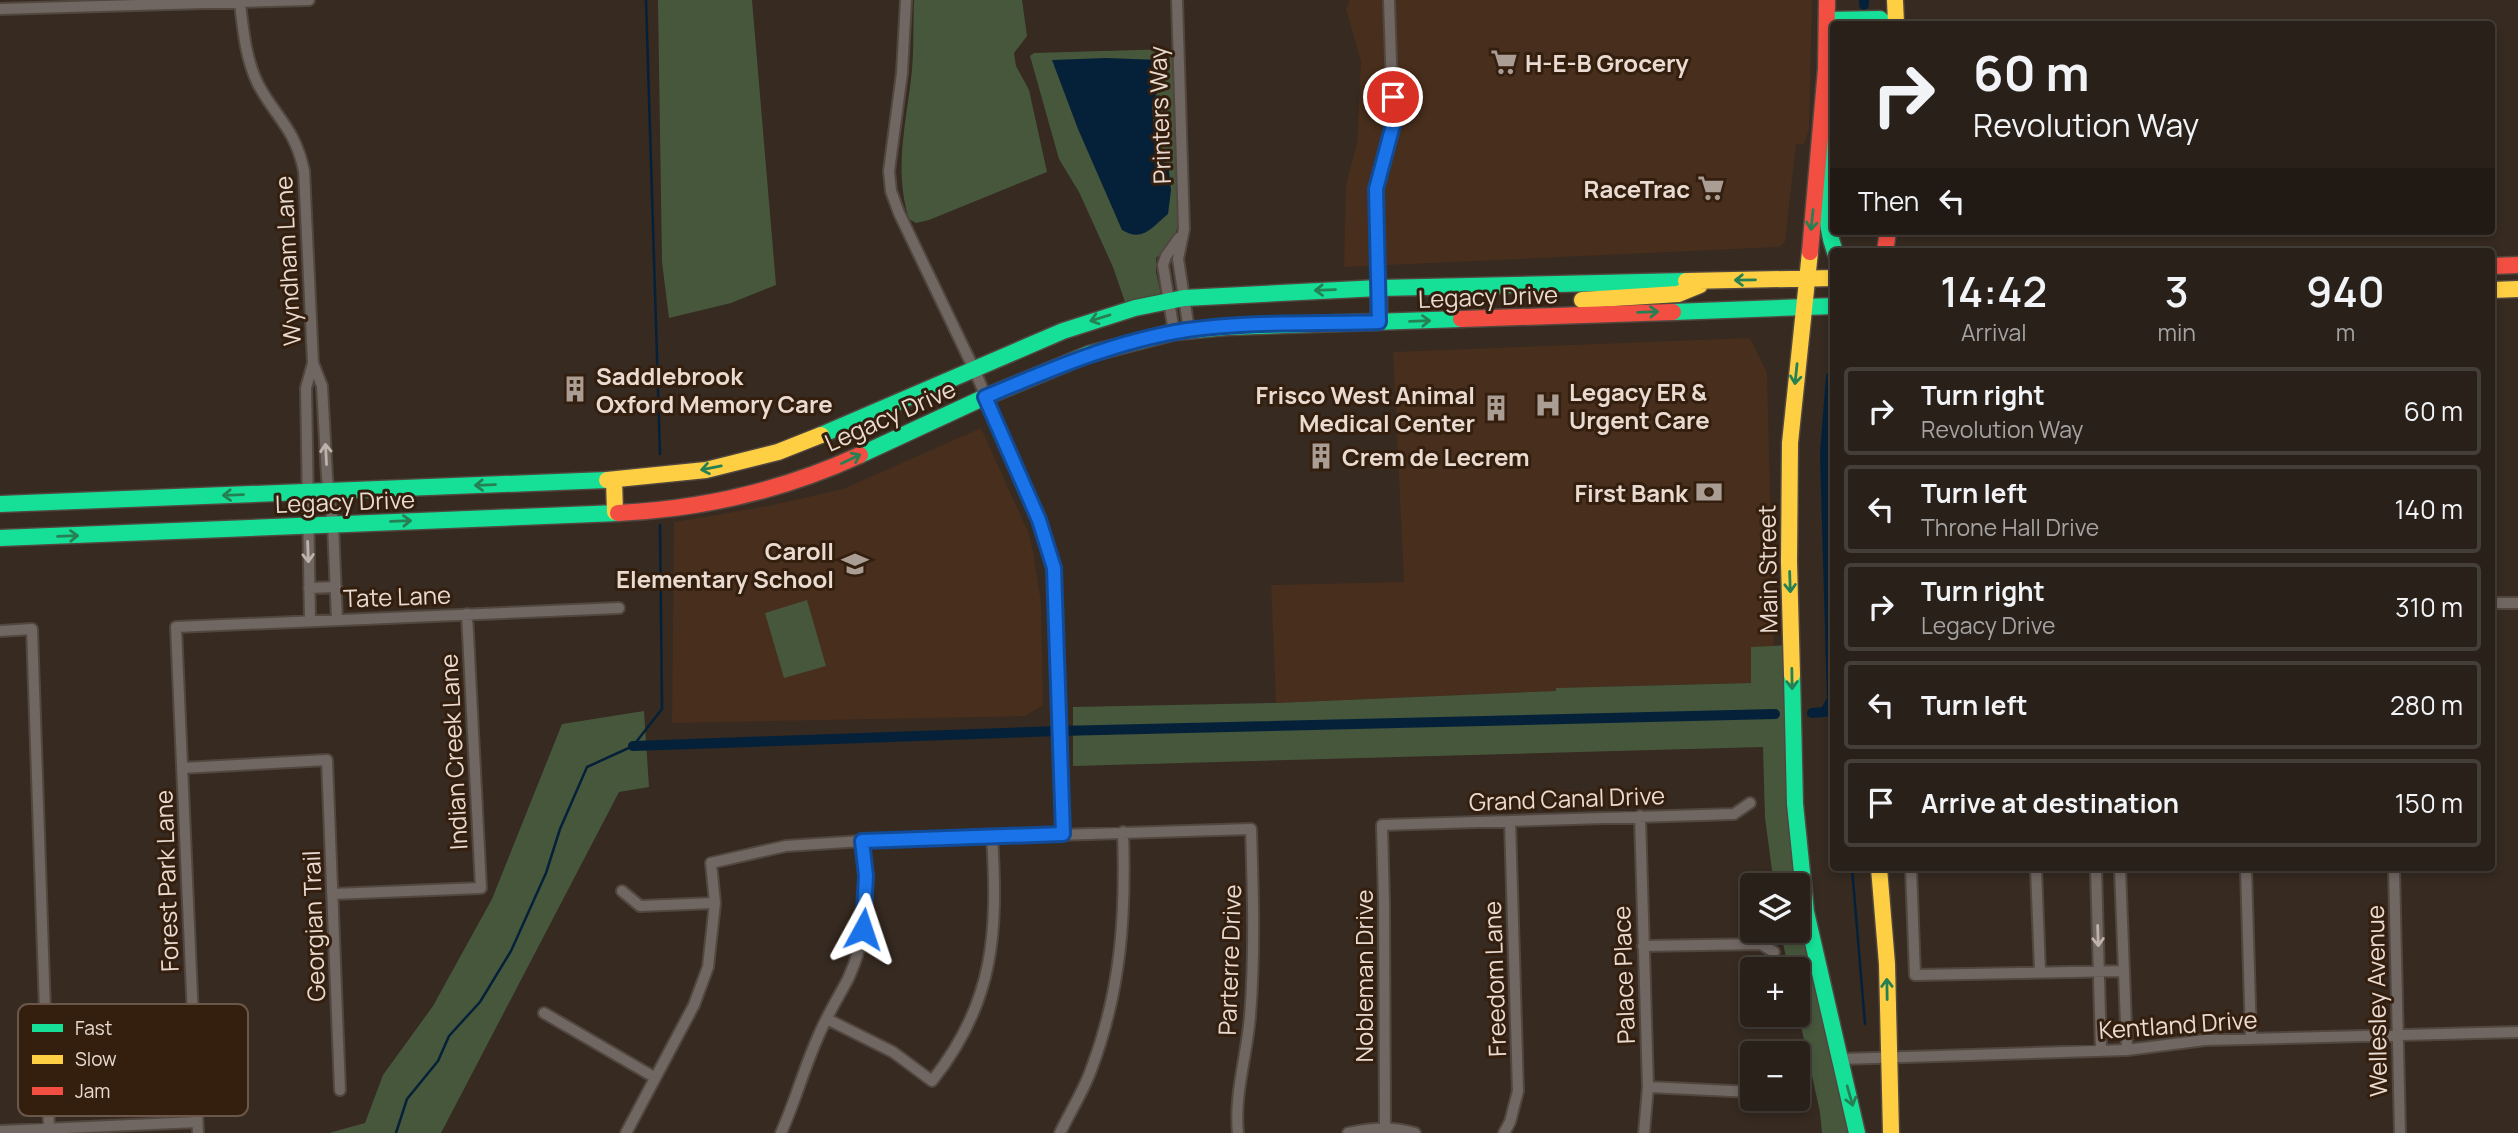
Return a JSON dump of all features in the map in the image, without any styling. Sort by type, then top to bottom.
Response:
[{"type":"main road","name":"Main Street","points":[[1827,0],[1829,28],[1819,161],[1790,443],[1788,506],[1795,804],[1806,912],[1857,1133]]},
{"type":"main road","points":[[1895,0],[1896,21]]},
{"type":"main road","points":[[1826,69],[1830,86]]},
{"type":"main road","points":[[1830,184],[1828,232],[1834,248]]},
{"type":"main road","points":[[2495,266],[2518,265]]},
{"type":"main road","name":"Legacy Drive","points":[[0,538],[615,512],[682,506],[774,488],[838,465],[985,397],[1089,354],[1182,331],[1379,322],[1582,299],[1712,280],[1830,278]]},
{"type":"main road","points":[[1805,279],[1830,304]]},
{"type":"main road","name":"Legacy Drive","points":[[0,504],[614,480],[706,470],[778,452],[1098,318],[1177,300],[1233,294],[1378,288],[1582,299],[1830,307]]},
{"type":"main road","points":[[1378,288],[1379,322]]},
{"type":"main road","points":[[2495,290],[2518,289]]},
{"type":"main road","points":[[614,480],[615,512]]},
{"type":"main road","points":[[1880,871],[1891,1133]]},
{"type":"street","points":[[906,0],[904,50],[889,172],[891,191],[974,369],[1039,520],[1054,568],[1063,834]]},
{"type":"street","name":"Printers Way","points":[[1177,0],[1184,229],[1178,259],[1177,300],[1182,331]]},
{"type":"street","points":[[1378,288],[1376,189],[1394,121],[1389,0]]},
{"type":"street","points":[[0,9],[174,2],[240,4],[309,1]]},
{"type":"street","name":"Wyndham Lane","points":[[240,4],[243,32],[258,84],[289,128],[299,148],[304,171],[313,363],[306,388],[310,621]]},
{"type":"street","name":"Wyndham Lane","points":[[313,363],[323,386],[337,620]]},
{"type":"street","points":[[309,588],[335,587]]},
{"type":"street","points":[[2495,603],[2518,603]]},
{"type":"street","name":"Tate Lane","points":[[176,627],[619,608]]},
{"type":"street","name":"Indian Creek Lane","points":[[333,894],[481,888],[467,614]]},
{"type":"street","name":"Forest Park Lane","points":[[176,627],[192,1004]]},
{"type":"street","points":[[0,631],[32,629],[45,1004]]},
{"type":"street","name":"Georgian Trail","points":[[182,768],[327,760],[340,1090]]},
{"type":"street","name":"Grand Canal Drive","points":[[1382,825],[1734,814],[1750,803]]},
{"type":"street","name":"Palace Place","points":[[1640,816],[1648,1087],[1644,1133]]},
{"type":"street","name":"Freedom Lane","points":[[1504,1133],[1510,1122],[1518,1091],[1510,821]]},
{"type":"street","name":"Nobleman Drive","points":[[1382,825],[1385,1127]]},
{"type":"street","name":"Parterre Drive","points":[[1123,832],[1251,829],[1254,965],[1248,1041],[1239,1088],[1238,1133]]},
{"type":"street","points":[[626,1133],[694,1005],[708,967],[715,902],[710,863],[786,846],[992,835],[1123,832],[1125,898],[1121,955],[1109,1012],[1091,1071],[1060,1133]]},
{"type":"street","points":[[827,1019],[892,1052],[932,1081],[948,1062],[967,1031],[984,987],[992,942],[996,895],[992,835]]},
{"type":"street","points":[[781,1133],[818,1036],[849,976],[860,947],[866,910],[862,841]]},
{"type":"street","points":[[1911,871],[1915,975],[2123,971]]},
{"type":"street","points":[[2036,871],[2039,972]]},
{"type":"street","points":[[2096,871],[2101,1051]]},
{"type":"street","points":[[2120,871],[2127,1050]]},
{"type":"street","points":[[2246,871],[2250,1039]]},
{"type":"street","name":"Wellesley Avenue","points":[[2394,871],[2400,1133]]},
{"type":"street","points":[[622,891],[640,906],[715,902]]},
{"type":"street","points":[[1643,946],[1761,944],[1774,952]]},
{"type":"street","points":[[544,1013],[654,1077]]},
{"type":"street","name":"Kentland Drive","points":[[1840,1059],[2127,1050],[2201,1040],[2518,1032]]},
{"type":"street","points":[[1648,1087],[1740,1091]]},
{"type":"street","points":[[49,1116],[49,1129]]},
{"type":"street","points":[[1348,1133],[1385,1127],[1415,1133]]},
{"type":"street","points":[[0,1131],[197,1128]]},
{"type":"shaded area","points":[[1350,0],[1812,0],[1809,130],[1804,144],[1796,144],[1785,242],[1779,247],[1344,267],[1346,184],[1357,143],[1361,61],[1346,9]]},
{"type":"shaded area","points":[[1750,338],[1767,373],[1774,646],[1751,647],[1751,683],[1556,688],[1556,691],[1276,703],[1271,585],[1404,582],[1393,352]]},
{"type":"shaded area","name":"Caroll Elementary School","points":[[981,428],[1029,534],[1041,602],[1043,705],[1025,716],[672,723],[674,522],[768,506],[843,489]]},
{"type":"green space","points":[[658,0],[752,0],[776,285],[731,303],[669,318],[662,262]]},
{"type":"green space","points":[[914,0],[1022,0],[1027,36],[1014,53],[1016,66],[1029,90],[1047,172],[916,223],[909,219],[902,181],[912,70]]},
{"type":"green space","points":[[1172,49],[1178,225],[1170,243],[1156,258],[1161,295],[1151,300],[1125,302],[1113,267],[1079,192],[1059,159],[1030,56],[1034,53]]},
{"type":"green space","points":[[807,600],[826,666],[784,678],[765,613]]},
{"type":"green space","points":[[1788,645],[1790,768],[1807,873],[1772,873],[1765,818],[1763,747],[1073,766],[1073,707],[1276,703],[1556,691],[1556,688],[1751,683],[1751,647]]},
{"type":"green space","points":[[644,711],[649,787],[619,792],[441,1133],[329,1133],[365,1123],[383,1075],[433,1006],[492,899],[562,724]]},
{"type":"green space","points":[[1810,892],[1849,1133],[1822,1133],[1810,1067],[1810,1041],[1804,1041],[1801,1027],[1810,1027],[1810,957],[1786,957],[1783,943],[1810,943]]},
{"type":"water","points":[[1052,60],[1160,60],[1161,84],[1152,104],[1155,143],[1160,162],[1168,163],[1171,190],[1168,214],[1142,234],[1129,234],[1122,230],[1078,129]]},
{"type":"waterway","points":[[646,0],[660,454]]},
{"type":"waterway","points":[[1864,0],[1864,5]]},
{"type":"waterway","points":[[1830,390],[1825,453],[1830,629]]},
{"type":"waterway","points":[[396,1133],[407,1099],[438,1061],[449,1036],[480,1002],[511,951],[546,873],[560,829],[587,767],[633,746],[662,709],[660,525]]},
{"type":"waterway","points":[[1812,713],[1825,712],[1830,703]]},
{"type":"waterway","points":[[1825,712],[1830,717]]},
{"type":"waterway","points":[[633,746],[1058,731],[1775,714]]},
{"type":"waterway","points":[[1852,871],[1865,1024]]},
{"type":"traffic: fast","points":[[1827,20],[1882,21]]},
{"type":"traffic: fast","points":[[1830,150],[1826,202],[1834,248]]},
{"type":"traffic: fast","points":[[821,435],[1063,331],[1135,308],[1184,298],[1379,288],[1686,281]]},
{"type":"traffic: fast","points":[[1379,288],[1379,322]]},
{"type":"traffic: fast","points":[[1673,312],[1830,306]]},
{"type":"traffic: fast","points":[[860,455],[985,397],[1089,354],[1174,332],[1226,327],[1461,319]]},
{"type":"traffic: fast","points":[[0,504],[607,480]]},
{"type":"traffic: fast","points":[[0,538],[618,513]]},
{"type":"traffic: fast","points":[[1792,675],[1795,804],[1806,912],[1857,1133]]},
{"type":"traffic: slow","points":[[1895,0],[1896,21]]},
{"type":"traffic: slow","points":[[1792,675],[1790,443],[1810,252]]},
{"type":"traffic: slow","points":[[1686,281],[1830,278]]},
{"type":"traffic: slow","points":[[1582,300],[1678,294],[1700,285]]},
{"type":"traffic: slow","points":[[2495,290],[2518,289]]},
{"type":"traffic: slow","points":[[607,480],[706,470],[778,452],[821,435]]},
{"type":"traffic: slow","points":[[614,480],[615,512]]},
{"type":"traffic: slow","points":[[1879,871],[1887,964],[1891,1133]]},
{"type":"traffic: jam","points":[[1810,252],[1826,69],[1827,0]]},
{"type":"traffic: jam","points":[[1886,248],[1887,235]]},
{"type":"traffic: jam","points":[[2495,266],[2518,265]]},
{"type":"traffic: jam","points":[[1461,319],[1673,312]]},
{"type":"traffic: jam","points":[[618,513],[680,507],[742,496],[802,478],[860,455]]},
{"type":"place","name":"H-E-B Grocery","points":[[1504,62]]},
{"type":"place","name":"RaceTrac","points":[[1711,188]]},
{"type":"place","name":"Saddlebrook Oxford Memory Care","points":[[575,389]]},
{"type":"place","name":"Legacy ER & Urgent Care","points":[[1548,405]]},
{"type":"place","name":"Frisco West Animal Medical Center","points":[[1496,408]]},
{"type":"place","name":"Crem de Lecrem","points":[[1321,456]]},
{"type":"place","name":"First Bank","points":[[1709,492]]},
{"type":"place","name":"Caroll Elementary School","points":[[855,564]]},
{"type":"route","points":[[863,929],[866,876],[862,841],[1063,834],[1054,568],[1039,520],[985,397],[1089,354],[1181,331],[1379,322],[1376,189],[1394,121],[1393,97]]}]
